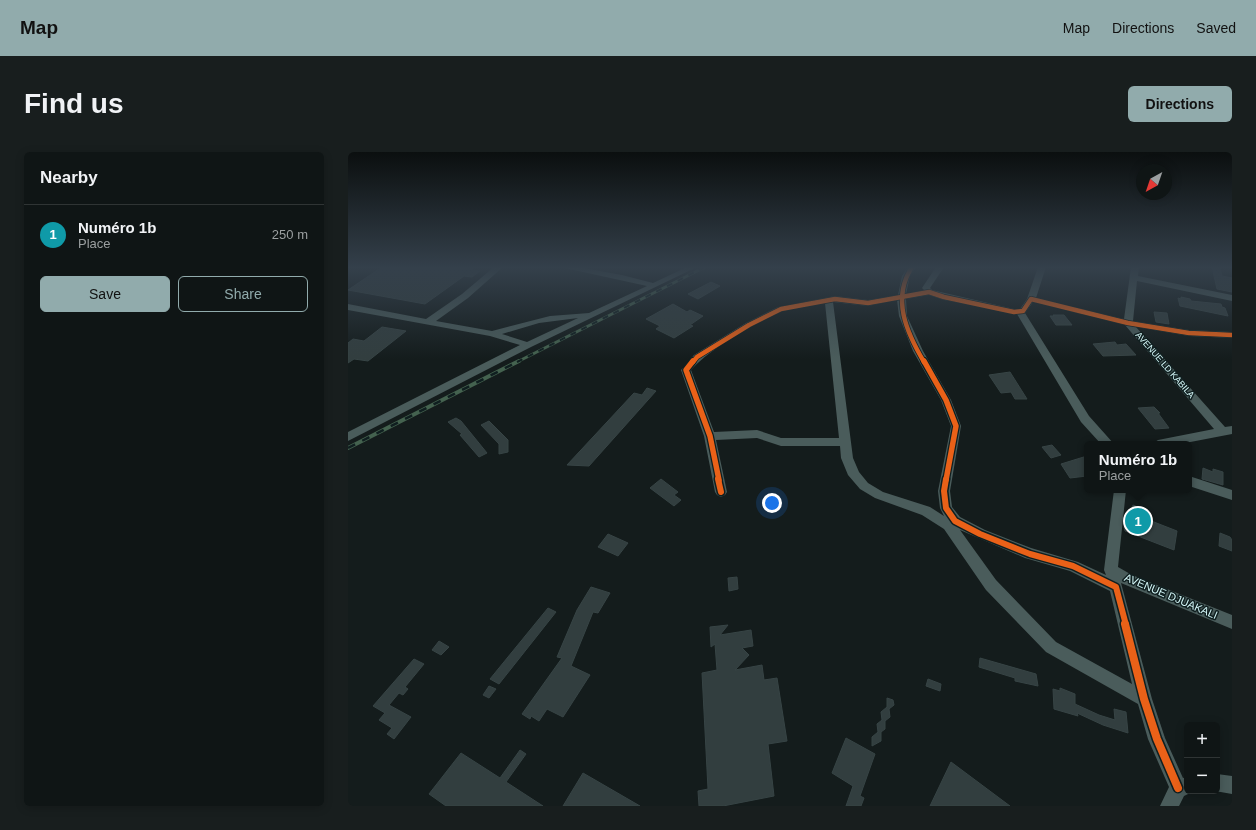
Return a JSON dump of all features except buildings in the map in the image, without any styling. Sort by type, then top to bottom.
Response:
[{"type":"street","points":[[428,322],[462,298]]},
{"type":"street","points":[[348,437],[528,345],[627,298]]},
{"type":"street","points":[[721,492],[710,436],[686,370],[690,364],[697,357],[722,340],[774,312],[792,306],[829,300],[868,303],[900,298]]},
{"type":"street","points":[[903,298],[902,309],[905,323],[918,351],[946,400],[956,426],[944,491],[946,508],[952,523],[991,585],[1051,647],[1144,699]]},
{"type":"street","points":[[947,298],[1020,312],[1025,310],[1032,299],[1128,323],[1189,333],[1232,335]]},
{"type":"street","name":"AVENUE LD KABILA","points":[[1131,298],[1128,323],[1228,431]]},
{"type":"street","points":[[829,300],[847,458],[854,475],[864,486],[879,495],[926,511],[1030,554],[1073,566],[1116,587]]},
{"type":"street","points":[[348,307],[492,334],[528,345]]},
{"type":"street","points":[[1020,312],[1085,419],[1105,441]]},
{"type":"street","points":[[492,334],[560,315],[590,315]]},
{"type":"street","points":[[1174,441],[1228,431]]},
{"type":"street","points":[[710,436],[757,434],[781,442],[845,442]]},
{"type":"street","points":[[1192,482],[1232,495]]},
{"type":"street","points":[[1120,493],[1111,570],[1144,699],[1157,739],[1183,787],[1168,806]]},
{"type":"street","name":"AVENUE DJUAKALI","points":[[1111,570],[1126,578],[1232,622]]},
{"type":"street","points":[[1220,783],[1232,785]]},
{"type":"railway","points":[[517,362],[645,298]]},
{"type":"railway","points":[[348,448],[519,361]]},
{"type":"cycle path","points":[[721,492],[710,436],[686,370],[697,357],[749,325],[781,309],[835,299],[868,303],[898,298]]},
{"type":"cycle path","points":[[902,298],[903,316],[918,351],[946,400],[956,426],[944,491],[946,508],[955,521],[980,534],[1030,554],[1073,566],[1116,587],[1144,699],[1157,739],[1178,788]]},
{"type":"cycle path","points":[[946,298],[1014,312],[1023,311],[1031,299],[1128,323],[1189,333],[1232,335]]},
{"type":"place","name":"Numéro 1b","points":[[1138,521]]}]
